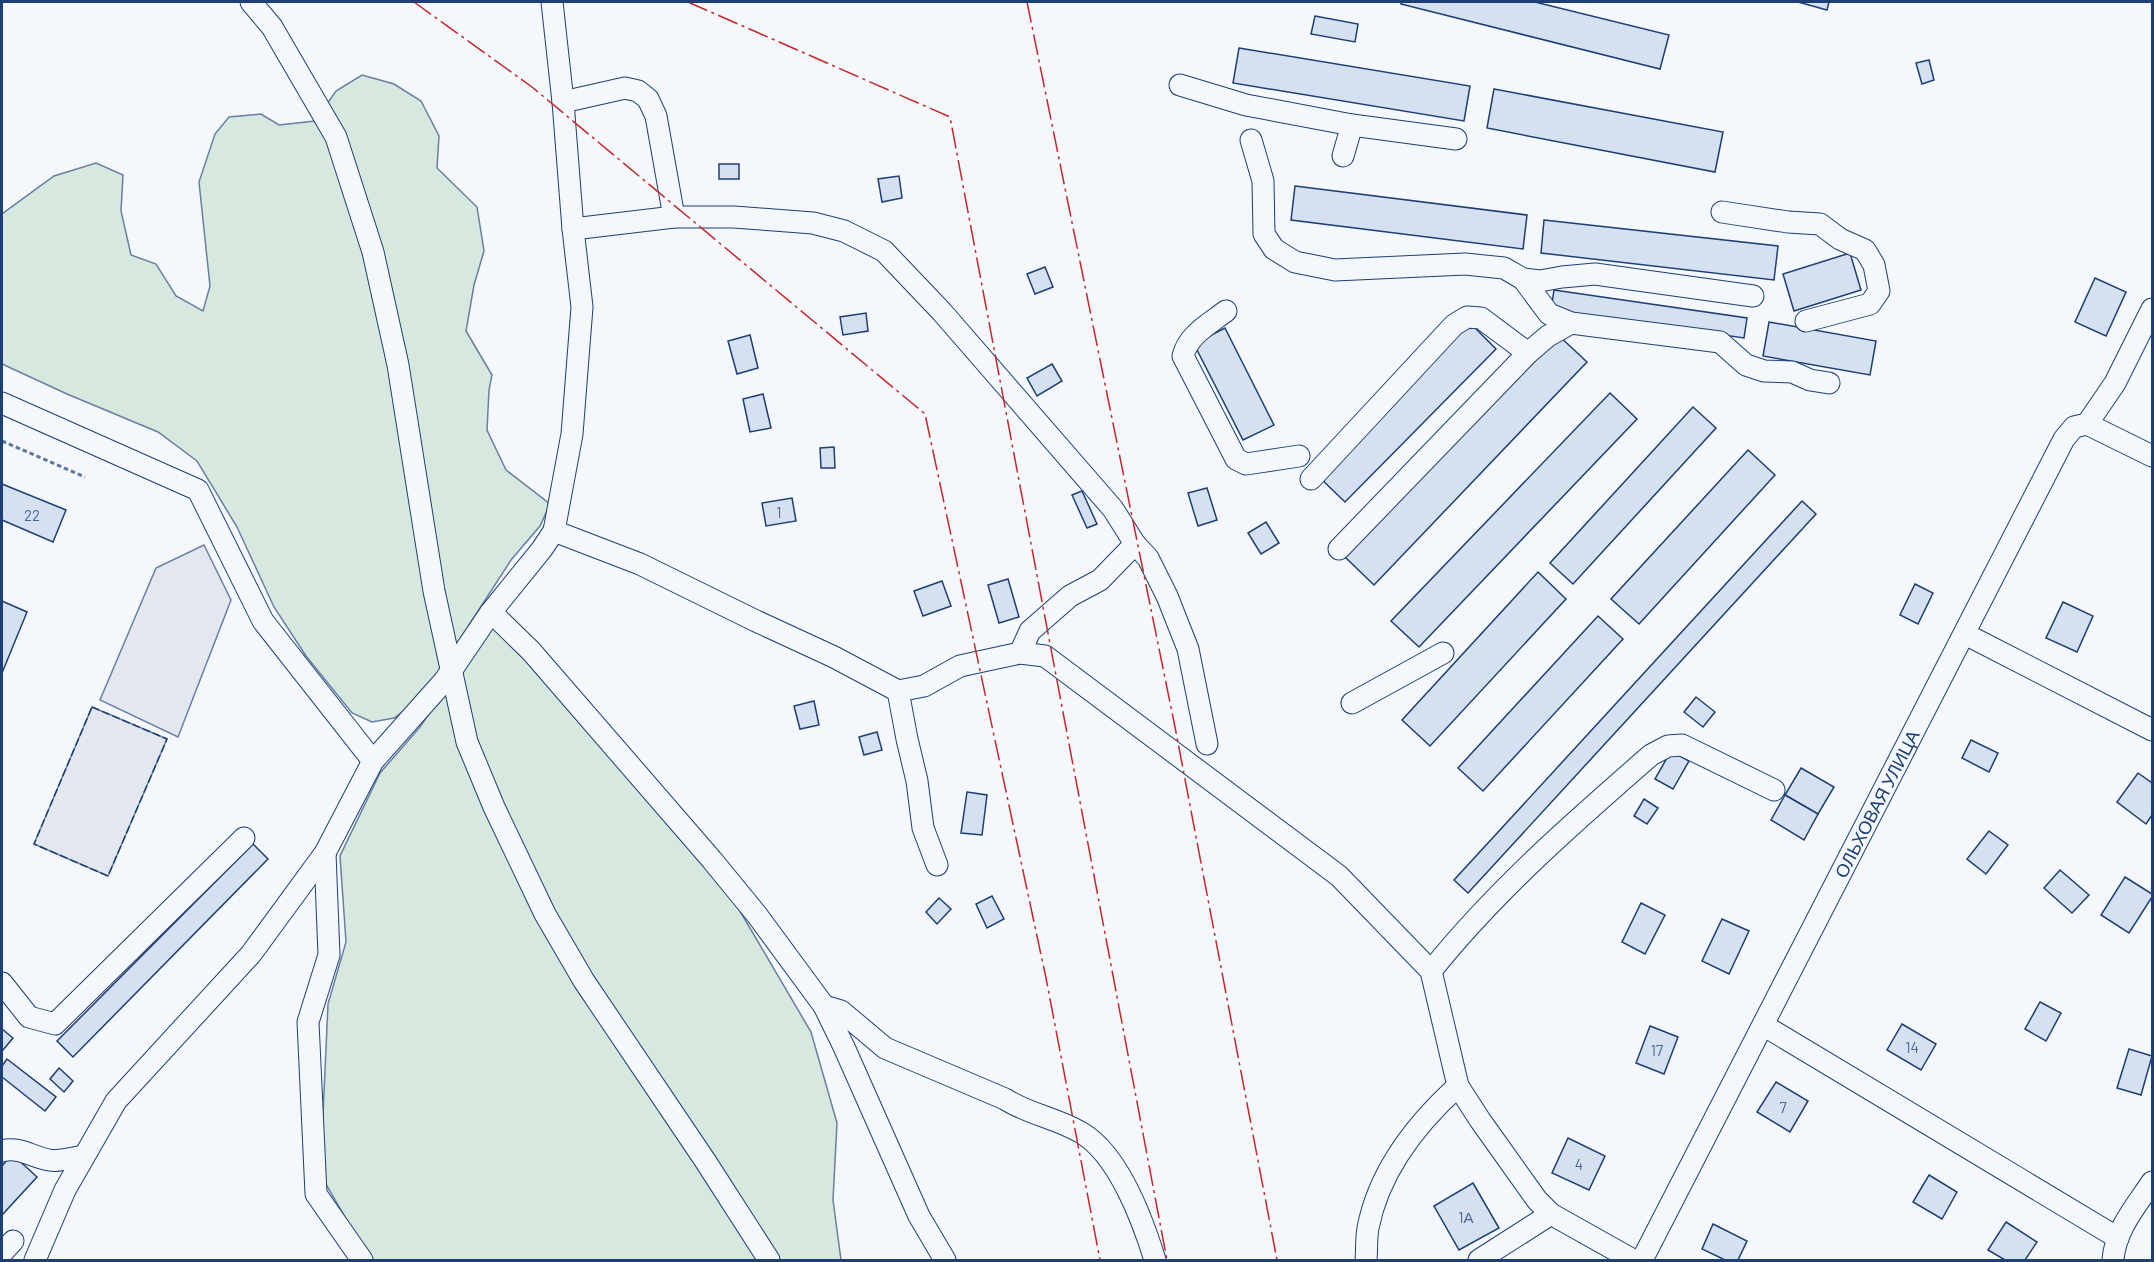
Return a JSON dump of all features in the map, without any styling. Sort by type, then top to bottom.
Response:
[{"type":"street","points":[[251,2],[272,27],[336,137],[373,252],[398,365],[434,591],[467,742],[511,845],[545,914],[584,981],[769,1260]]},
{"type":"street","points":[[35,1260],[65,1190],[116,1101],[251,954],[326,853],[373,761],[452,670],[491,612],[554,531],[572,434],[582,307],[552,2]]},
{"type":"street","points":[[1180,85],[1246,105],[1352,124],[1456,139]]},
{"type":"street","points":[[563,102],[625,88],[638,91],[648,99],[656,116],[674,217]]},
{"type":"street","points":[[1343,156],[1352,124]]},
{"type":"street","points":[[1251,140],[1263,181],[1264,234],[1274,249],[1295,262],[1335,270],[1465,264],[1504,268],[1522,279],[1549,314],[1571,323],[1720,342],[1746,365],[1764,371],[1792,372],[1810,380],[1829,383]]},
{"type":"street","points":[[1722,212],[1788,222],[1820,224],[1840,239],[1864,249],[1874,266],[1879,291],[1870,304],[1806,321]]},
{"type":"street","points":[[573,228],[674,217],[734,217],[813,223],[844,231],[884,251],[942,312],[1113,509],[1135,544],[1148,558],[1188,649],[1207,744]]},
{"type":"street","points":[[1522,279],[1540,281],[1595,274],[1753,296]]},
{"type":"street","points":[[2152,309],[2115,383],[2087,424],[2152,456]]},
{"type":"street","points":[[1226,311],[1191,339],[1183,356],[1240,463],[1299,456]]},
{"type":"street","points":[[1311,479],[1454,325],[1467,317],[1481,318],[1528,353]]},
{"type":"street","points":[[1339,549],[1528,353],[1548,336],[1571,323]]},
{"type":"street","points":[[2,403],[198,490],[263,621],[373,761]]},
{"type":"street","name":"ОЛЬХОВАЯ УЛИЦА","points":[[1642,1260],[2064,439],[2074,427],[2087,424]]},
{"type":"street","points":[[554,531],[640,564],[834,657],[898,691],[924,686],[960,666],[1020,653],[1044,656],[1339,876],[1431,970],[1458,1086],[1480,1120],[1537,1200],[1551,1214],[1633,1260]]},
{"type":"street","points":[[1020,653],[1030,631],[1070,597],[1100,580],[1135,544]]},
{"type":"street","points":[[491,612],[531,651],[704,851],[757,915],[824,1006],[919,1216],[945,1260]]},
{"type":"street","points":[[1965,634],[2152,730]]},
{"type":"street","points":[[1352,703],[1443,653]]},
{"type":"street","points":[[898,691],[918,781],[923,828],[937,865]]},
{"type":"street","points":[[1431,970],[1452,944],[1538,857],[1651,755],[1668,746],[1682,745],[1774,790]]},
{"type":"street","points":[[2,983],[28,1017],[56,1024],[244,838]]},
{"type":"street","points":[[326,853],[329,955],[308,1022],[316,1194],[362,1260]]},
{"type":"street","points":[[824,1006],[841,1011],[885,1048],[1005,1099],[1020,1109],[1044,1116],[1081,1132],[1102,1148],[1118,1171],[1155,1260]]},
{"type":"street","points":[[1763,1026],[2118,1238]]},
{"type":"street","points":[[1366,1260],[1368,1228],[1384,1178],[1408,1139],[1438,1104],[1458,1086]]},
{"type":"street","points":[[2,1152],[19,1150],[50,1160],[84,1156]]},
{"type":"street","points":[[2114,1260],[2118,1238],[2128,1217],[2152,1182]]},
{"type":"street","points":[[1479,1260],[1551,1214]]},
{"type":"path","points":[[2,441],[85,477]]},
{"type":"shaded area","points":[[362,75],[394,84],[421,101],[439,136],[437,168],[477,207],[484,251],[474,285],[466,331],[492,375],[487,430],[506,470],[550,504],[540,526],[511,560],[432,682],[412,705],[394,718],[372,722],[352,713],[306,656],[274,607],[237,527],[197,461],[158,432],[2,364],[2,214],[54,176],[96,163],[123,175],[121,211],[131,255],[156,264],[176,296],[203,311],[210,286],[199,182],[215,134],[229,117],[261,114],[279,125],[315,121],[336,91]]},
{"type":"shaded area","points":[[204,545],[231,600],[178,737],[100,700],[156,568]]},
{"type":"shaded area","points":[[492,615],[730,894],[811,1032],[837,1123],[833,1200],[841,1260],[370,1260],[324,1181],[323,1115],[328,1004],[346,942],[340,856],[380,773],[420,727],[453,679]]},
{"type":"shaded area","points":[[92,707],[167,739],[108,876],[34,844]]},
{"type":"building","points":[[1402,2],[1535,2],[1669,35],[1660,69],[1401,4]]},
{"type":"building","points":[[1798,2],[1829,2],[1827,10]]},
{"type":"building","points":[[1315,16],[1358,24],[1355,42],[1311,34]]},
{"type":"building","points":[[1239,48],[1470,86],[1464,121],[1233,83]]},
{"type":"building","points":[[1929,60],[1934,80],[1922,84],[1916,63]]},
{"type":"building","points":[[1494,89],[1723,132],[1715,172],[1487,128]]},
{"type":"building","points":[[719,164],[739,164],[739,179],[719,179]]},
{"type":"building","points":[[899,176],[902,198],[882,202],[878,179]]},
{"type":"building","points":[[1295,186],[1527,215],[1523,249],[1291,220]]},
{"type":"building","points":[[1544,220],[1778,246],[1774,280],[1541,253]]},
{"type":"building","points":[[1850,253],[1861,290],[1794,311],[1783,274]]},
{"type":"building","points":[[1045,267],[1053,287],[1035,294],[1027,274]]},
{"type":"building","points":[[2095,278],[2126,292],[2106,336],[2075,322]]},
{"type":"building","points":[[1554,290],[1747,318],[1744,338],[1551,310]]},
{"type":"building","points":[[866,313],[868,331],[843,335],[840,317]]},
{"type":"building","points":[[1469,322],[1496,349],[1345,502],[1318,476]]},
{"type":"building","points":[[1769,322],[1876,341],[1870,375],[1763,356]]},
{"type":"building","points":[[1225,328],[1274,425],[1243,440],[1194,344]]},
{"type":"building","points":[[1557,334],[1587,362],[1374,585],[1345,557]]},
{"type":"building","points":[[750,335],[758,368],[737,374],[728,341]]},
{"type":"building","points":[[1052,364],[1062,381],[1037,396],[1027,378]]},
{"type":"building","points":[[1610,393],[1637,419],[1419,647],[1391,621]]},
{"type":"building","points":[[763,394],[771,428],[750,432],[743,399]]},
{"type":"building","points":[[1693,407],[1716,428],[1573,584],[1550,563]]},
{"type":"building","points":[[834,447],[835,468],[821,468],[820,448]]},
{"type":"building","points":[[1748,450],[1775,475],[1639,624],[1611,599]]},
{"type":"building","points":[[2,484],[66,510],[53,542],[2,520]]},
{"type":"building","points":[[1207,488],[1217,520],[1198,526],[1188,493]]},
{"type":"building","points":[[1082,491],[1097,524],[1087,528],[1072,495]]},
{"type":"building","points":[[792,498],[796,521],[766,526],[762,503]]},
{"type":"building","points":[[1802,501],[1816,514],[1468,893],[1454,880]]},
{"type":"building","points":[[1266,522],[1279,543],[1261,554],[1248,533]]},
{"type":"building","points":[[1538,572],[1566,599],[1430,746],[1402,720]]},
{"type":"building","points":[[1008,579],[1019,617],[999,623],[988,585]]},
{"type":"building","points":[[942,581],[951,606],[923,616],[914,591]]},
{"type":"building","points":[[1915,584],[1933,593],[1918,624],[1900,615]]},
{"type":"building","points":[[2,601],[27,612],[2,673]]},
{"type":"building","points":[[2063,602],[2093,616],[2077,652],[2046,638]]},
{"type":"building","points":[[1598,616],[1623,639],[1483,791],[1458,768]]},
{"type":"building","points":[[1696,697],[1715,712],[1703,727],[1684,712]]},
{"type":"building","points":[[814,701],[819,725],[800,729],[794,706]]},
{"type":"building","points":[[877,732],[882,750],[864,755],[859,737]]},
{"type":"building","points":[[1971,740],[1998,753],[1989,772],[1962,758]]},
{"type":"building","points":[[1671,751],[1689,761],[1673,789],[1655,779]]},
{"type":"building","points":[[1801,768],[1834,787],[1818,814],[1785,795]]},
{"type":"building","points":[[2138,773],[2152,783],[2152,815],[2146,824],[2117,802]]},
{"type":"building","points":[[967,792],[987,795],[982,835],[961,833]]},
{"type":"building","points":[[1785,795],[1818,814],[1804,840],[1771,820]]},
{"type":"building","points":[[1644,799],[1658,808],[1647,824],[1634,816]]},
{"type":"building","points":[[1989,831],[2008,845],[1986,874],[1967,859]]},
{"type":"building","points":[[253,844],[268,859],[73,1057],[57,1041]]},
{"type":"building","points":[[2060,870],[2089,895],[2072,913],[2044,888]]},
{"type":"building","points":[[2125,877],[2152,894],[2129,933],[2101,915]]},
{"type":"building","points":[[992,896],[1004,919],[987,928],[976,904]]},
{"type":"building","points":[[939,898],[951,909],[937,924],[926,912]]},
{"type":"building","points":[[1641,903],[1665,915],[1645,954],[1622,942]]},
{"type":"building","points":[[1722,919],[1749,931],[1729,974],[1702,961]]},
{"type":"building","points":[[2040,1002],[2061,1013],[2046,1041],[2025,1029]]},
{"type":"building","points":[[1902,1024],[1936,1044],[1921,1070],[1887,1050]]},
{"type":"building","points":[[1650,1026],[1678,1037],[1664,1074],[1636,1063]]},
{"type":"building","points":[[2,1029],[13,1038],[3,1050],[2,1048]]},
{"type":"building","points":[[2129,1049],[2152,1056],[2141,1095],[2117,1088]]},
{"type":"building","points":[[7,1059],[56,1097],[45,1111],[2,1077],[2,1066]]},
{"type":"building","points":[[59,1068],[73,1081],[64,1092],[50,1079]]},
{"type":"building","points":[[1776,1082],[1808,1101],[1790,1132],[1757,1112]]},
{"type":"building","points":[[1568,1138],[1605,1156],[1589,1190],[1552,1173]]},
{"type":"building","points":[[12,1154],[37,1177],[2,1215],[2,1166]]},
{"type":"building","points":[[1929,1175],[1957,1192],[1942,1219],[1913,1202]]},
{"type":"building","points":[[1473,1183],[1499,1228],[1459,1250],[1434,1206]]},
{"type":"building","points":[[2006,1222],[2037,1242],[2025,1260],[2005,1260],[1988,1250]]},
{"type":"building","points":[[1713,1224],[1747,1241],[1738,1260],[1725,1260],[1702,1249]]},
{"type":"fence","points":[[92,707],[167,739],[108,876],[34,844],[92,707]]},
{"type":"power","points":[[414,2],[532,87],[925,414],[1046,978],[1100,1260]]},
{"type":"power","points":[[688,2],[950,117],[1167,1260]]},
{"type":"power","points":[[1027,2],[1175,727],[1277,1260]]}]
